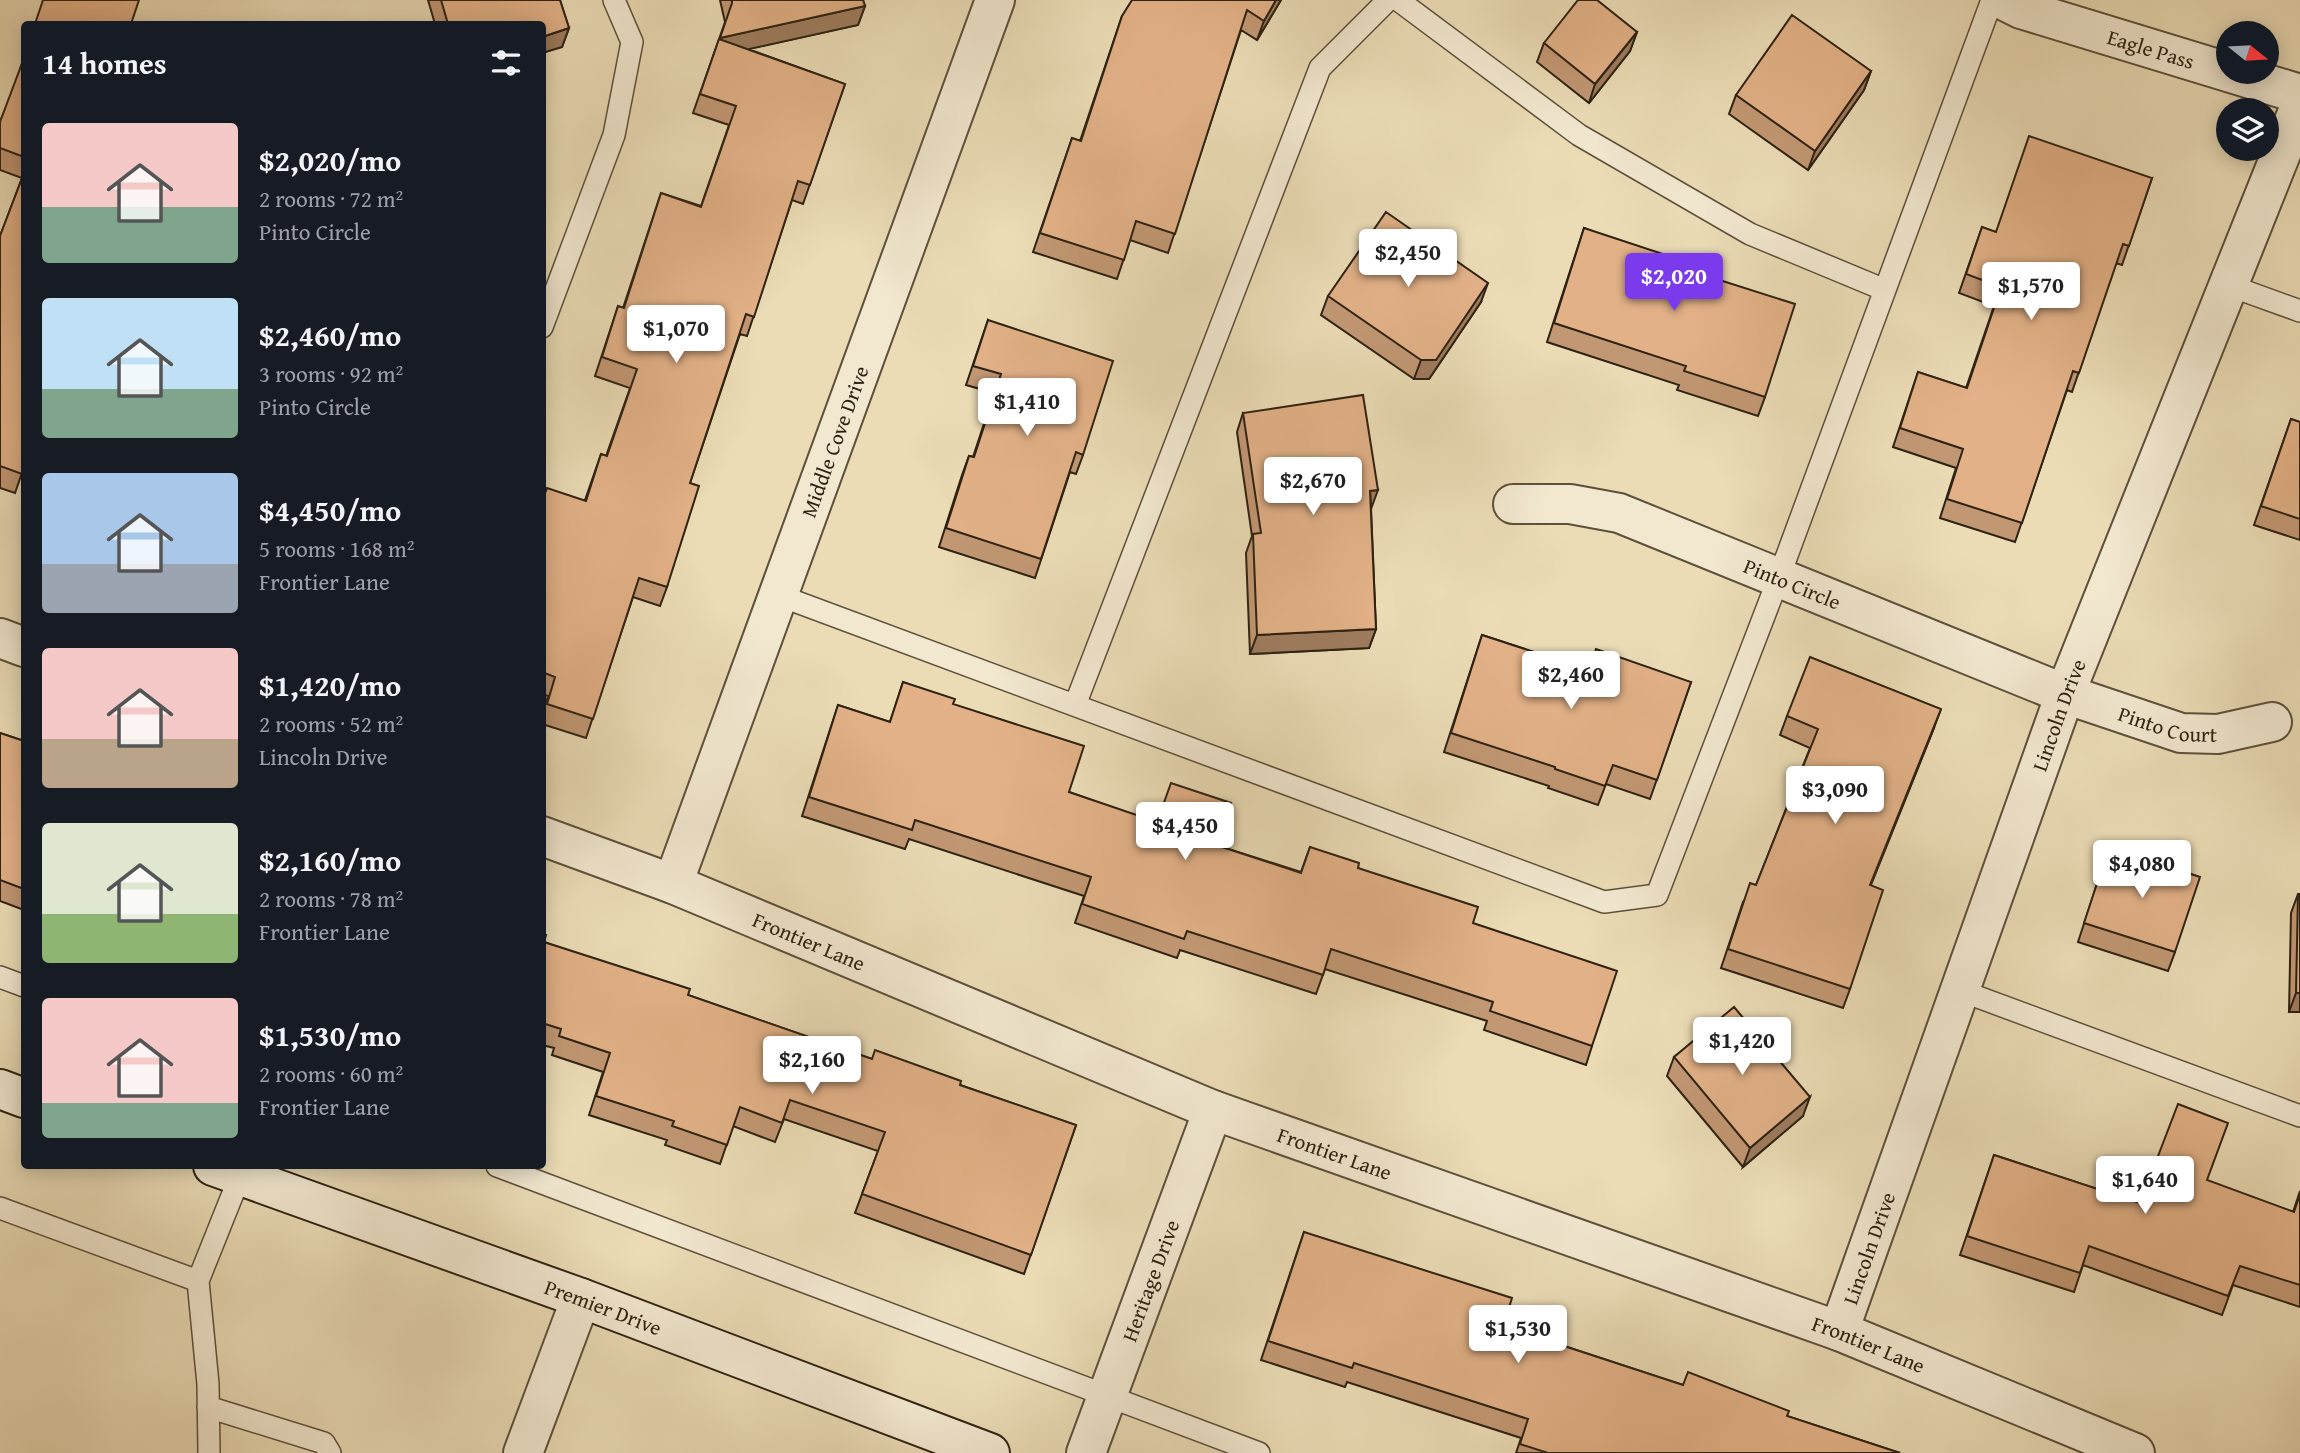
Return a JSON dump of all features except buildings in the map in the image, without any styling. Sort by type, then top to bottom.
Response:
[{"type":"street","name":"Middle Cove Drive","points":[[673,884],[995,0]]},
{"type":"street","name":"Eagle Pass","points":[[2003,0],[2021,9],[2300,94]]},
{"type":"street","name":"Lincoln Drive","points":[[1839,1331],[2065,694],[2300,106]]},
{"type":"street","name":"Pinto Circle","points":[[1513,504],[1570,504],[1619,513],[2065,694]]},
{"type":"street","points":[[0,638],[21,647]]},
{"type":"street","name":"Pinto Court","points":[[2065,694],[2181,733],[2218,734],[2272,722]]},
{"type":"street","name":"Frontier Lane","points":[[546,837],[673,884],[1213,1110],[1839,1331],[2135,1453]]},
{"type":"street","points":[[0,1089],[21,1097]]},
{"type":"street","name":"Heritage Drive","points":[[1086,1453],[1213,1110]]},
{"type":"street","name":"Premier Drive","points":[[227,1170],[581,1298],[990,1453]]},
{"type":"street","points":[[523,1453],[581,1298]]},
{"type":"lane","points":[[546,316],[614,135],[632,43],[614,0]]},
{"type":"lane","points":[[1075,705],[1320,68],[1388,0]]},
{"type":"lane","points":[[1398,0],[1579,135],[1750,234],[1885,290]]},
{"type":"lane","points":[[778,595],[1604,902],[1657,895],[1779,578],[1992,0]]},
{"type":"lane","points":[[2228,285],[2300,312]]},
{"type":"lane","points":[[0,977],[21,985]]},
{"type":"lane","points":[[1959,990],[2300,1116]]},
{"type":"lane","points":[[505,1169],[1259,1453]]},
{"type":"lane","points":[[209,1453],[198,1280],[227,1170]]},
{"type":"lane","points":[[0,1208],[198,1280]]},
{"type":"lane","points":[[208,1407],[324,1443],[330,1453]]}]
